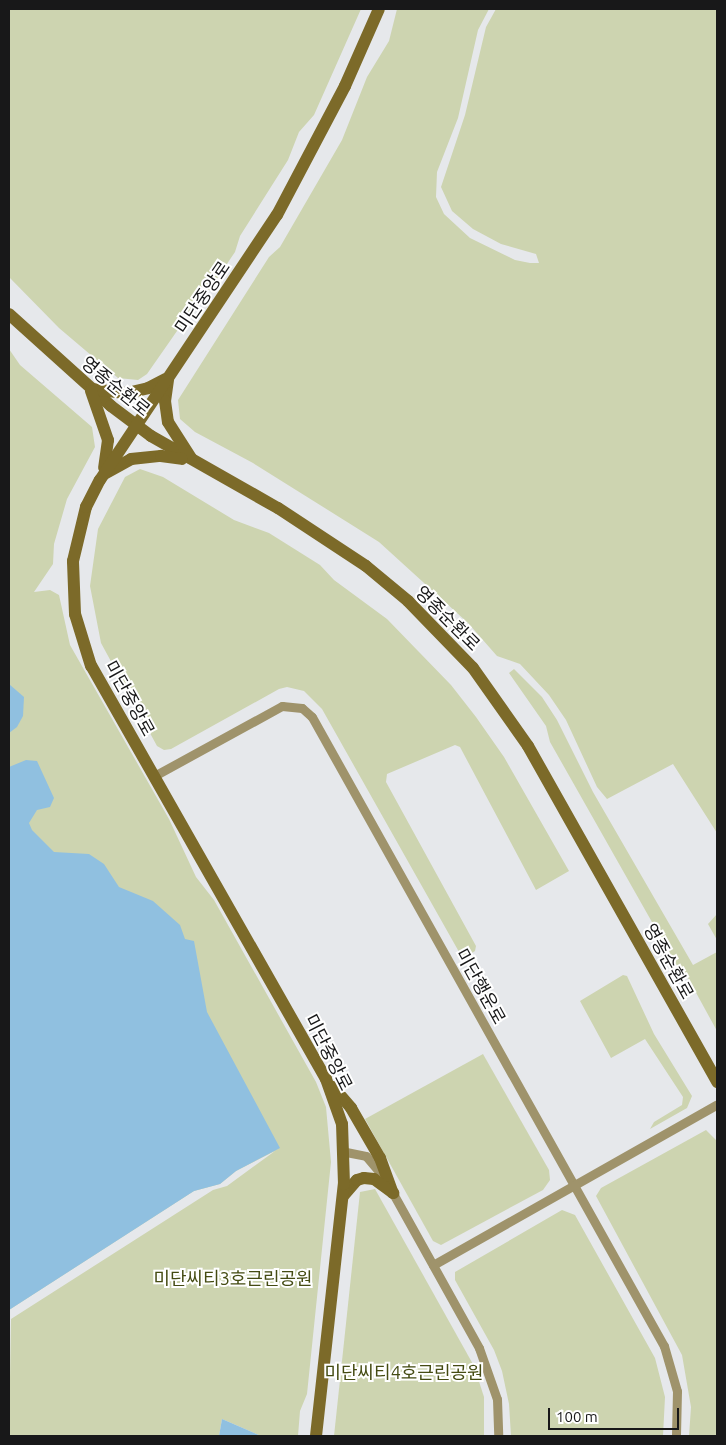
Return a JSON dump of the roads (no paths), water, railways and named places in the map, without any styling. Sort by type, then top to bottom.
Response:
[{"type":"street","name":"미단중앙로","points":[[316,1436],[343,1197],[346,1152],[342,1124],[326,1079],[91,666],[76,614],[73,561],[78,534],[102,476],[261,240],[302,171],[345,86],[378,9]]},
{"type":"street","name":"영종순환로","points":[[9,314],[91,388],[136,425],[194,462],[278,508],[366,566],[408,601],[473,668],[528,746],[717,1082]]},
{"type":"street","points":[[102,476],[108,440],[91,388],[115,392],[139,391],[168,378]]},
{"type":"street","points":[[168,378],[165,401],[168,422],[194,462]]},
{"type":"street","points":[[102,476],[131,459],[146,456],[176,457],[194,462]]},
{"type":"street","name":"미단행운로","points":[[154,776],[282,706],[302,708],[312,717],[667,1353],[677,1391],[676,1436]]},
{"type":"street","points":[[326,1079],[351,1108],[382,1163],[393,1192]]},
{"type":"street","points":[[433,1265],[574,1187],[717,1104]]},
{"type":"street","points":[[346,1152],[360,1153],[372,1161],[393,1192],[479,1348],[492,1378],[497,1399],[498,1436]]},
{"type":"street","points":[[343,1197],[356,1180],[364,1178],[374,1179],[393,1192]]},
{"type":"water","points":[[9,684],[24,697],[23,716],[17,727],[9,733]]},
{"type":"water","points":[[26,760],[37,761],[54,798],[50,807],[37,810],[29,823],[32,830],[54,852],[89,854],[104,864],[119,887],[153,901],[180,925],[185,939],[194,941],[207,1012],[280,1148],[236,1171],[220,1184],[194,1191],[9,1310],[9,767]]},
{"type":"water","points":[[222,1419],[261,1436],[219,1436]]},
{"type":"park label","name":"미단씨티3호근린공원","points":[[233,1278]]},
{"type":"park label","name":"미단씨티4호근린공원","points":[[404,1372]]}]
